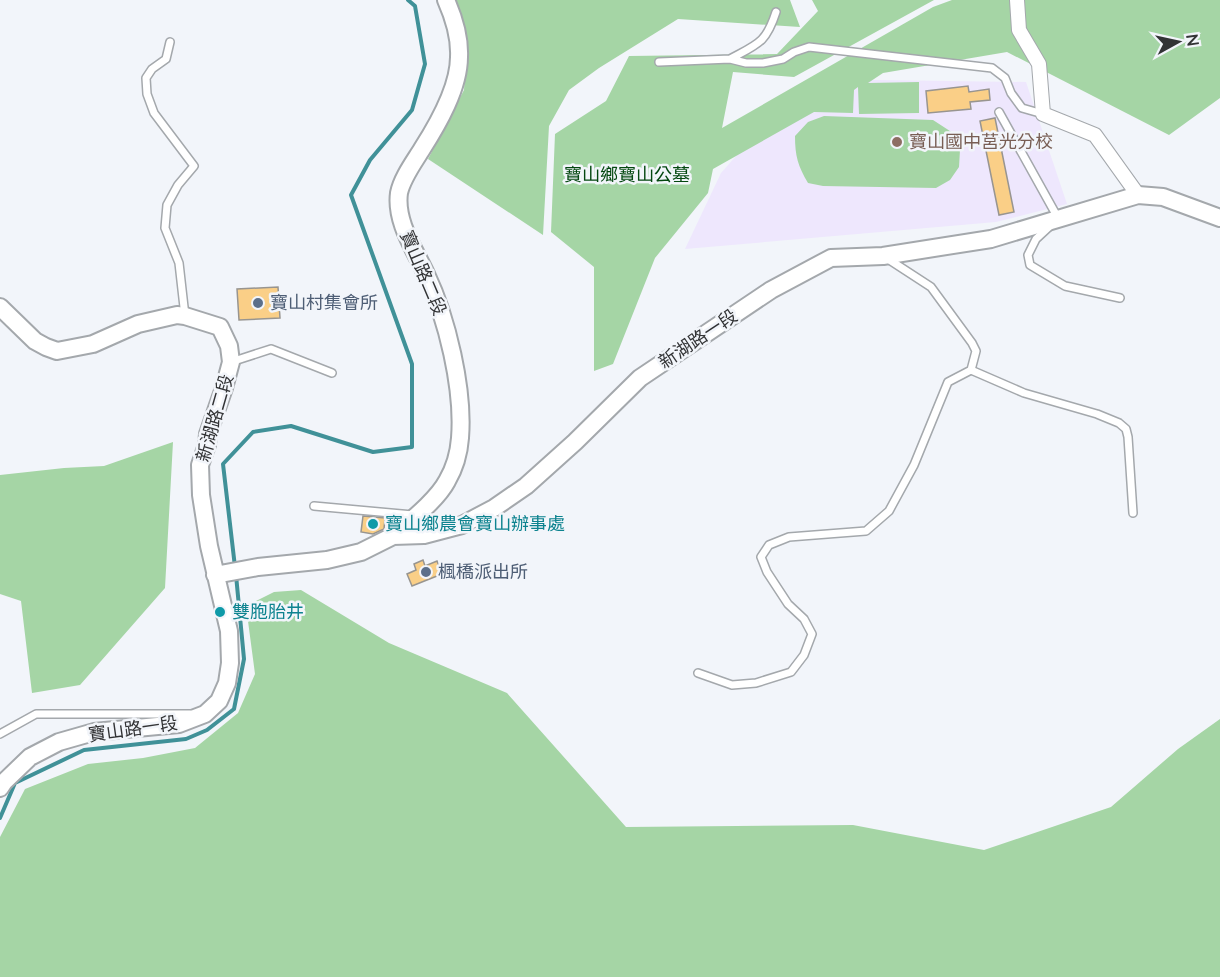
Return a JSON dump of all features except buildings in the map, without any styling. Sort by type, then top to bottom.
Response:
[{"type":"street","name":"寶山路二段","points":[[393,536],[417,515],[446,483],[453,468],[460,439],[460,406],[456,375],[445,325],[434,290],[401,222],[399,207],[399,193],[404,181],[435,128],[456,78],[460,59],[459,42],[446,0]]},
{"type":"street","points":[[1017,0],[1019,30],[1040,64],[1043,114],[1095,135],[1138,195]]},
{"type":"street","name":"新湖路一段","points":[[215,575],[338,557],[361,552],[393,536],[423,535],[462,525],[494,508],[526,486],[640,378],[771,290],[831,258],[883,256],[991,239],[1138,195],[1163,197],[1220,218]]},
{"type":"street","name":"新湖路二段","points":[[0,307],[35,341],[57,351],[93,344],[138,324],[177,315],[220,327],[229,346],[231,362],[200,465],[201,495],[215,575]]},
{"type":"street","points":[[205,714],[219,701],[227,683],[230,663],[229,631],[215,575]]},
{"type":"street","name":"寶山路一段","points":[[0,788],[30,757],[59,742],[94,732],[179,724],[205,714]]},
{"type":"lane","points":[[730,59],[764,39],[771,28],[776,12]]},
{"type":"lane","points":[[170,42],[166,59],[152,69],[146,78],[147,94],[154,113],[194,166],[178,185],[167,205],[165,228],[179,263],[185,316]]},
{"type":"lane","points":[[659,62],[730,59],[746,63],[764,63],[783,59],[809,47],[992,68],[1005,78],[1011,93],[1022,108],[1043,114]]},
{"type":"lane","points":[[999,112],[1058,219],[1036,239],[1028,255],[1030,265],[1065,286],[1120,298]]},
{"type":"lane","points":[[698,673],[732,685],[756,683],[790,672],[804,655],[812,634],[804,619],[782,596],[767,572],[761,556],[769,545],[789,537],[866,531],[889,511],[914,465],[948,382],[971,370],[976,351],[931,287],[883,256]]},
{"type":"lane","points":[[231,362],[271,349],[332,373]]},
{"type":"lane","points":[[971,370],[1024,393],[1097,414],[1119,423],[1126,429],[1133,513]]},
{"type":"lane","points":[[314,506],[417,515]]},
{"type":"lane","points":[[0,734],[36,714],[205,714]]},
{"type":"shaded area","name":"寶山國中莒光分校","points":[[808,79],[1026,82],[1067,204],[996,222],[685,249],[721,173]]},
{"type":"green space","points":[[454,0],[790,0],[800,27],[678,19],[599,68],[569,90],[549,126],[543,235],[428,159],[464,90],[467,38]]},
{"type":"green space","name":"寶山鄉寶山公墓","points":[[812,0],[934,0],[794,77],[733,72],[722,128],[933,7],[952,0],[1220,0],[1220,98],[1169,135],[1007,52],[883,73],[868,83],[919,82],[919,113],[859,114],[858,87],[854,90],[853,113],[814,112],[713,169],[708,193],[655,258],[613,364],[594,371],[594,267],[551,232],[555,134],[606,101],[629,56],[777,54],[818,11]]},
{"type":"green space","points":[[824,116],[933,120],[953,133],[960,150],[959,167],[950,180],[936,188],[823,186],[808,183],[798,161],[795,136],[808,122]]},
{"type":"green space","points":[[173,442],[165,588],[80,685],[32,693],[21,601],[0,594],[0,475],[104,466]]},
{"type":"green space","points":[[301,590],[389,643],[507,693],[626,827],[853,825],[984,850],[1111,807],[1178,749],[1220,719],[1220,977],[0,977],[0,837],[25,789],[88,764],[143,758],[195,748],[238,713],[255,674],[246,606],[274,592]]},
{"type":"waterway","points":[[235,567],[223,464],[253,432],[291,426],[373,452],[412,447],[412,364],[351,195],[370,160],[412,110],[425,64],[415,6],[408,0]]},
{"type":"waterway","points":[[0,818],[15,783],[84,750],[186,739],[207,730],[234,709],[244,659],[236,575]]},
{"type":"place","name":"寶山國中莒光分校","points":[[897,142]]},
{"type":"place","name":"寶山村集會所","points":[[258,303]]},
{"type":"place","name":"寶山鄉農會寶山辦事處","points":[[373,524]]},
{"type":"place","name":"楓橋派出所","points":[[426,572]]},
{"type":"place","name":"雙胞胎井","points":[[220,612]]}]
